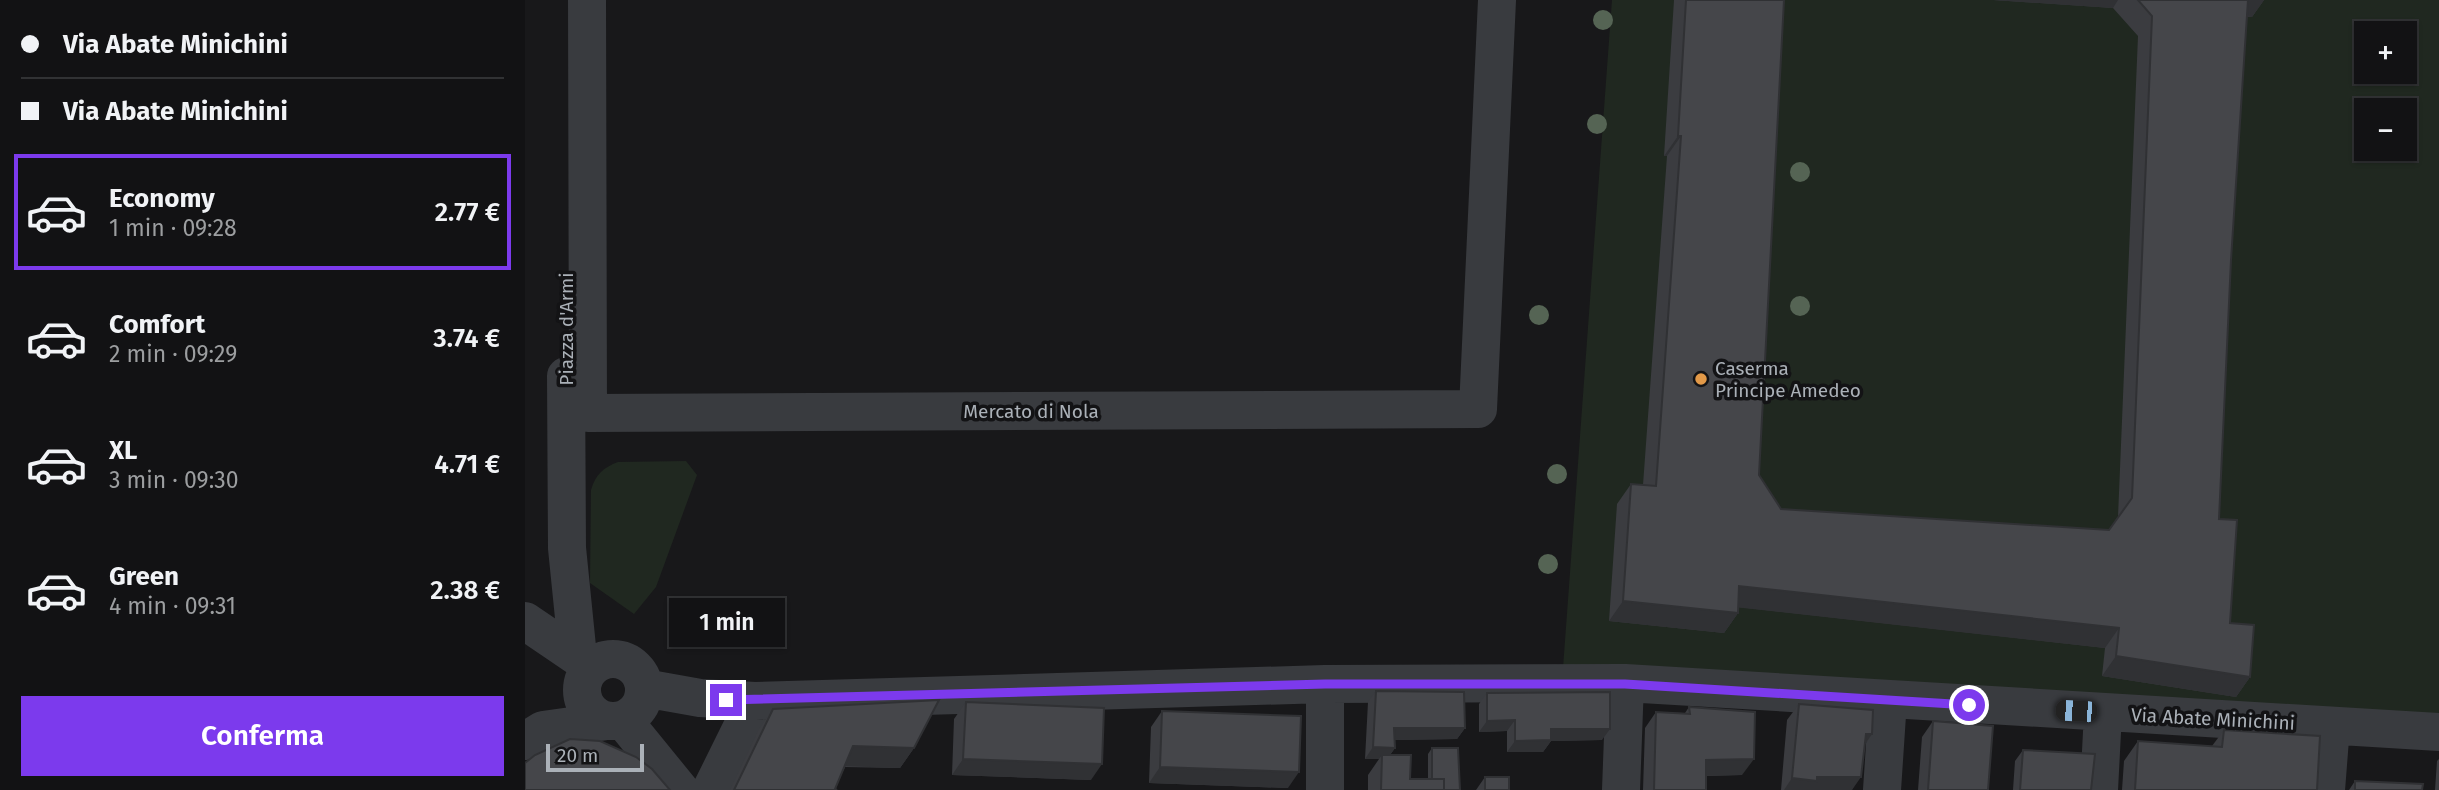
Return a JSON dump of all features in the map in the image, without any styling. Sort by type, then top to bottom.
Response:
[{"type":"street","name":"Piazza d'Armi","points":[[568,0],[567,548],[587,660]]},
{"type":"street","name":"Mercato di Nola","points":[[587,0],[588,413],[1478,409],[1497,0]]},
{"type":"street","points":[[525,621],[587,660],[617,660],[627,663],[636,670],[644,688],[639,708],[632,715],[615,720],[543,730],[525,741]]},
{"type":"street","points":[[587,660],[589,671],[584,680],[584,701],[598,717],[615,720],[680,790]]},
{"type":"street","points":[[1325,684],[1325,790]]},
{"type":"street","name":"Via Abate Minichini","points":[[644,688],[700,698],[755,701],[1325,684],[1625,684],[2439,732]]},
{"type":"street","points":[[1621,790],[1625,684]]},
{"type":"street","points":[[1882,790],[1888,700]]},
{"type":"street","points":[[712,790],[755,701]]},
{"type":"street","points":[[2099,790],[2103,713]]},
{"type":"street","points":[[2326,790],[2331,726]]},
{"type":"shaded area","points":[[1612,0],[2439,0],[2439,719],[1563,668]]},
{"type":"shaded area","points":[[686,461],[697,475],[656,587],[634,614],[590,583],[591,490],[601,472],[618,462]]},
{"type":"building","name":"Caserma Principe Amedeo","points":[[1686,0],[1784,0],[1759,475],[1781,509],[2109,530],[2132,498],[2152,16],[2138,0],[2248,0],[2231,260],[2219,519],[2237,520],[2230,623],[2254,625],[2250,677],[2116,656],[2119,628],[1739,586],[1738,613],[1623,601],[1631,484],[1656,486],[1681,136],[1678,136]]},
{"type":"building","points":[[1376,691],[1464,692],[1465,728],[1394,728],[1395,748],[1373,747]]},
{"type":"building","points":[[1610,692],[1610,729],[1551,729],[1551,740],[1515,741],[1515,720],[1487,721],[1487,693]]},
{"type":"building","points":[[939,700],[914,748],[853,746],[835,789],[837,790],[734,790],[773,709]]},
{"type":"building","points":[[966,702],[1104,708],[1102,764],[963,759]]},
{"type":"building","points":[[1799,704],[1873,710],[1872,734],[1866,734],[1861,777],[1817,777],[1817,781],[1792,778]]},
{"type":"building","points":[[1689,707],[1755,712],[1754,759],[1706,760],[1706,790],[1654,790],[1656,712],[1690,714]]},
{"type":"building","points":[[1162,711],[1301,716],[1299,772],[1160,767]]},
{"type":"building","points":[[1933,721],[1993,726],[1988,790],[1928,790]]},
{"type":"building","points":[[2224,730],[2320,736],[2317,790],[2135,790],[2138,741],[2222,747]]},
{"type":"building","points":[[570,739],[600,741],[636,757],[652,769],[670,790],[525,790],[525,763],[535,755]]},
{"type":"building","points":[[1432,748],[1458,748],[1460,790],[1444,790],[1444,779],[1432,779]]},
{"type":"building","points":[[2023,750],[2095,754],[2091,790],[2020,790]]},
{"type":"building","points":[[1382,755],[1411,755],[1410,779],[1444,779],[1444,790],[1381,790]]},
{"type":"building","points":[[1485,777],[1509,777],[1509,790],[1485,790]]},
{"type":"building","points":[[2355,781],[2423,784],[2422,790],[2355,790]]},
{"type":"place","name":"Caserma Principe Amedeo","points":[[1701,379]]},
{"type":"route","points":[[726,700],[1325,684],[1625,684],[1969,705]]}]
